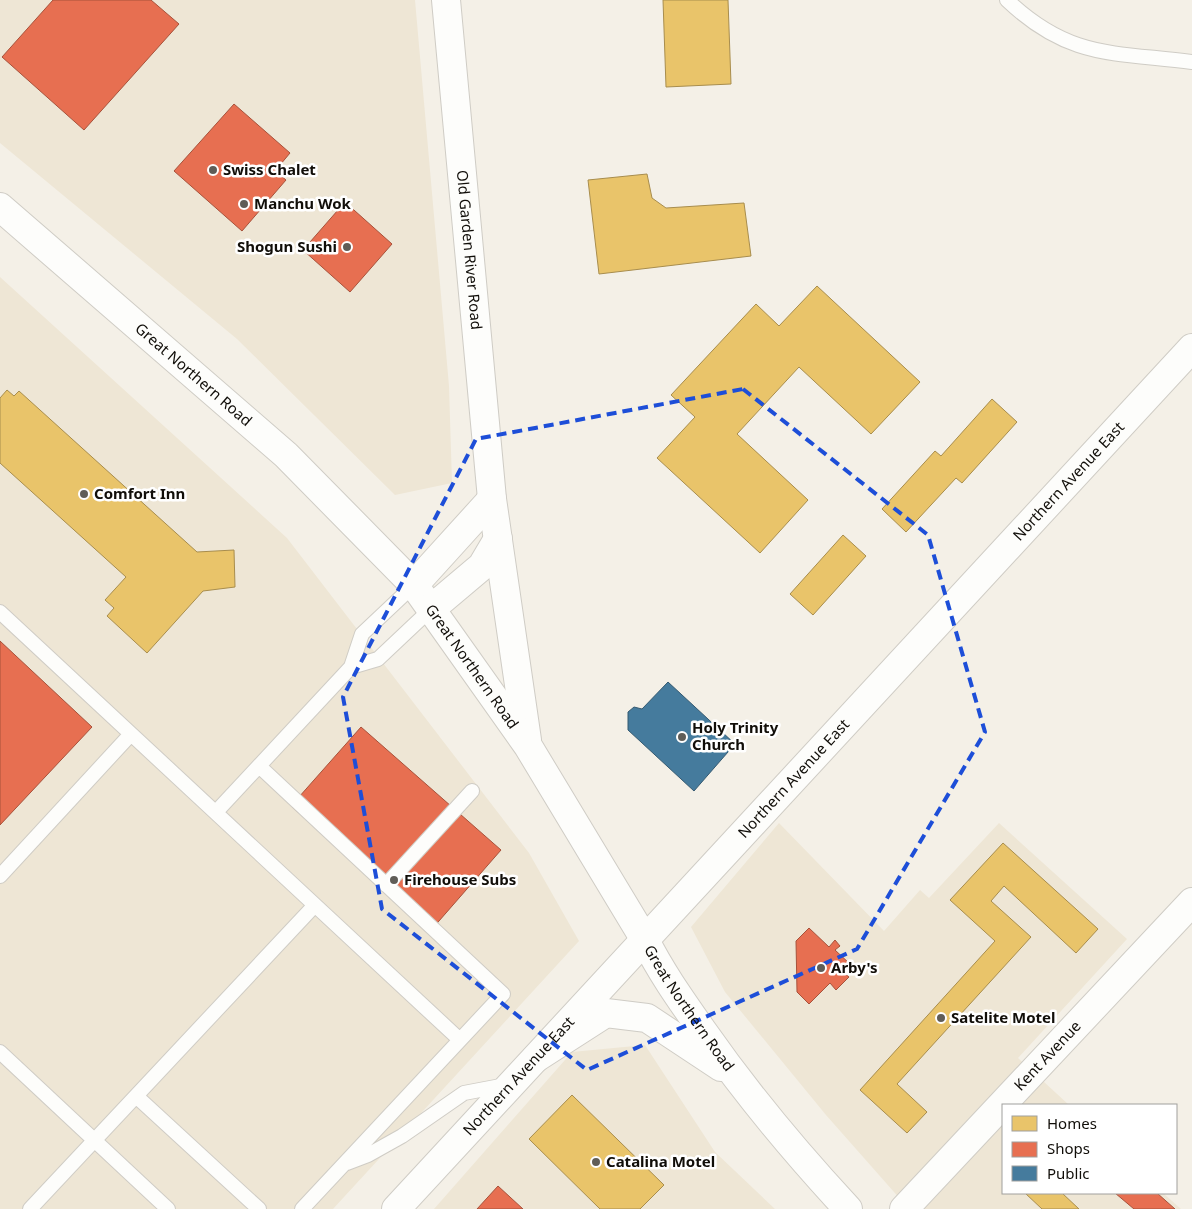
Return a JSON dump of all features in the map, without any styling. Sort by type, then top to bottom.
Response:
[{"type":"main road","name":"Old Garden River Road","points":[[446,0],[492,499],[528,746]]},
{"type":"main road","name":"Great Northern Road","points":[[0,206],[286,455],[414,585],[528,746],[645,940],[661,972],[734,1076],[798,1156],[848,1209]]},
{"type":"main road","name":"Northern Avenue East","points":[[396,1209],[1192,348]]},
{"type":"main road","points":[[414,585],[492,499]]},
{"type":"main road","points":[[431,609],[482,566],[498,539]]},
{"type":"main road","name":"Kent Avenue","points":[[1003,1104],[1192,902]]},
{"type":"main road","points":[[536,1058],[606,1013],[647,1018],[734,1076]]},
{"type":"main road","name":"Kent Avenue","points":[[904,1209],[1002,1105]]},
{"type":"lane","points":[[1007,0],[1048,33],[1082,48],[1133,57],[1192,62]]},
{"type":"lane","points":[[216,812],[351,667],[362,634],[414,585]]},
{"type":"lane","points":[[351,667],[378,659],[431,609]]},
{"type":"lane","points":[[0,612],[460,1040]]},
{"type":"lane","points":[[0,876],[131,734]]},
{"type":"lane","points":[[259,766],[503,994],[302,1209]]},
{"type":"lane","points":[[386,885],[472,791]]},
{"type":"lane","points":[[30,1209],[315,905]]},
{"type":"lane","points":[[0,1052],[168,1209]]},
{"type":"lane","points":[[344,1164],[368,1155],[402,1136],[464,1093],[512,1084]]},
{"type":"lane","points":[[136,1096],[259,1209]]},
{"type":"highlighted area","points":[[743,389],[928,535],[985,732],[857,949],[587,1070],[382,909],[343,697],[476,439]]},
{"type":"shaded area","points":[[0,0],[415,0],[449,386],[452,483],[395,495],[237,339],[0,143]]},
{"type":"shaded area","points":[[0,277],[287,538],[529,853],[579,941],[333,1209],[0,1209]]},
{"type":"shaded area","points":[[779,823],[884,931],[920,890],[929,898],[999,823],[1127,939],[1018,1058],[1068,1104],[1002,1104],[1002,1194],[1164,1194],[1181,1209],[909,1209],[826,1115],[725,992],[691,927]]},
{"type":"shaded area","points":[[645,1045],[715,1152],[775,1209],[434,1209],[572,1052]]},
{"type":"building: Homes","points":[[663,0],[728,0],[731,84],[666,87]]},
{"type":"building: Homes","points":[[647,174],[652,198],[666,208],[744,203],[751,256],[599,274],[588,180]]},
{"type":"building: Homes","points":[[817,286],[920,382],[871,434],[799,367],[737,434],[808,500],[760,553],[657,458],[695,417],[671,395],[756,304],[779,326]]},
{"type":"building: Homes","name":"Comfort Inn","points":[[7,390],[14,396],[19,391],[197,552],[234,550],[235,587],[203,591],[147,653],[107,616],[114,608],[105,600],[126,577],[0,463],[0,398]]},
{"type":"building: Homes","points":[[992,399],[1017,422],[962,483],[956,478],[906,532],[882,509],[935,451],[941,456]]},
{"type":"building: Homes","points":[[843,535],[866,556],[813,615],[790,594]]},
{"type":"building: Homes","name":"Satelite Motel","points":[[1003,843],[1098,929],[1076,953],[1004,886],[991,901],[1031,937],[897,1084],[927,1112],[907,1133],[860,1090],[995,941],[950,900]]},
{"type":"building: Homes","name":"Catalina Motel","points":[[572,1095],[664,1185],[640,1209],[600,1209],[529,1139]]},
{"type":"building: Homes","points":[[1026,1194],[1063,1194],[1079,1209],[1042,1209]]},
{"type":"building: Shops","points":[[53,0],[151,0],[179,24],[84,130],[2,57]]},
{"type":"building: Shops","points":[[234,104],[290,153],[275,171],[286,180],[242,231],[174,171]]},
{"type":"building: Shops","name":"Shogun Sushi","points":[[345,202],[392,244],[350,292],[303,250]]},
{"type":"building: Shops","points":[[0,641],[92,727],[0,825]]},
{"type":"building: Shops","points":[[361,727],[501,850],[432,929],[291,806]]},
{"type":"building: Shops","name":"Arby's","points":[[809,928],[829,947],[835,940],[840,946],[835,950],[850,964],[843,972],[849,977],[836,990],[830,983],[809,1004],[797,992],[796,941]]},
{"type":"building: Shops","points":[[498,1186],[523,1209],[477,1209]]},
{"type":"building: Shops","points":[[1116,1194],[1158,1194],[1175,1209],[1134,1209]]},
{"type":"building: Public","name":"Holy Trinity Church","points":[[668,682],[735,744],[694,791],[628,730],[628,712],[634,707],[642,709]]},
{"type":"place","name":"Swiss Chalet","points":[[213,170]]},
{"type":"place","name":"Manchu Wok","points":[[244,204]]},
{"type":"place","name":"Shogun Sushi","points":[[347,247]]},
{"type":"place","name":"Comfort Inn","points":[[84,494]]},
{"type":"place","name":"Holy Trinity Church","points":[[682,737]]},
{"type":"place","name":"Firehouse Subs","points":[[394,880]]},
{"type":"place","name":"Arby's","points":[[821,968]]},
{"type":"place","name":"Satelite Motel","points":[[941,1018]]},
{"type":"place","name":"Catalina Motel","points":[[596,1162]]}]
